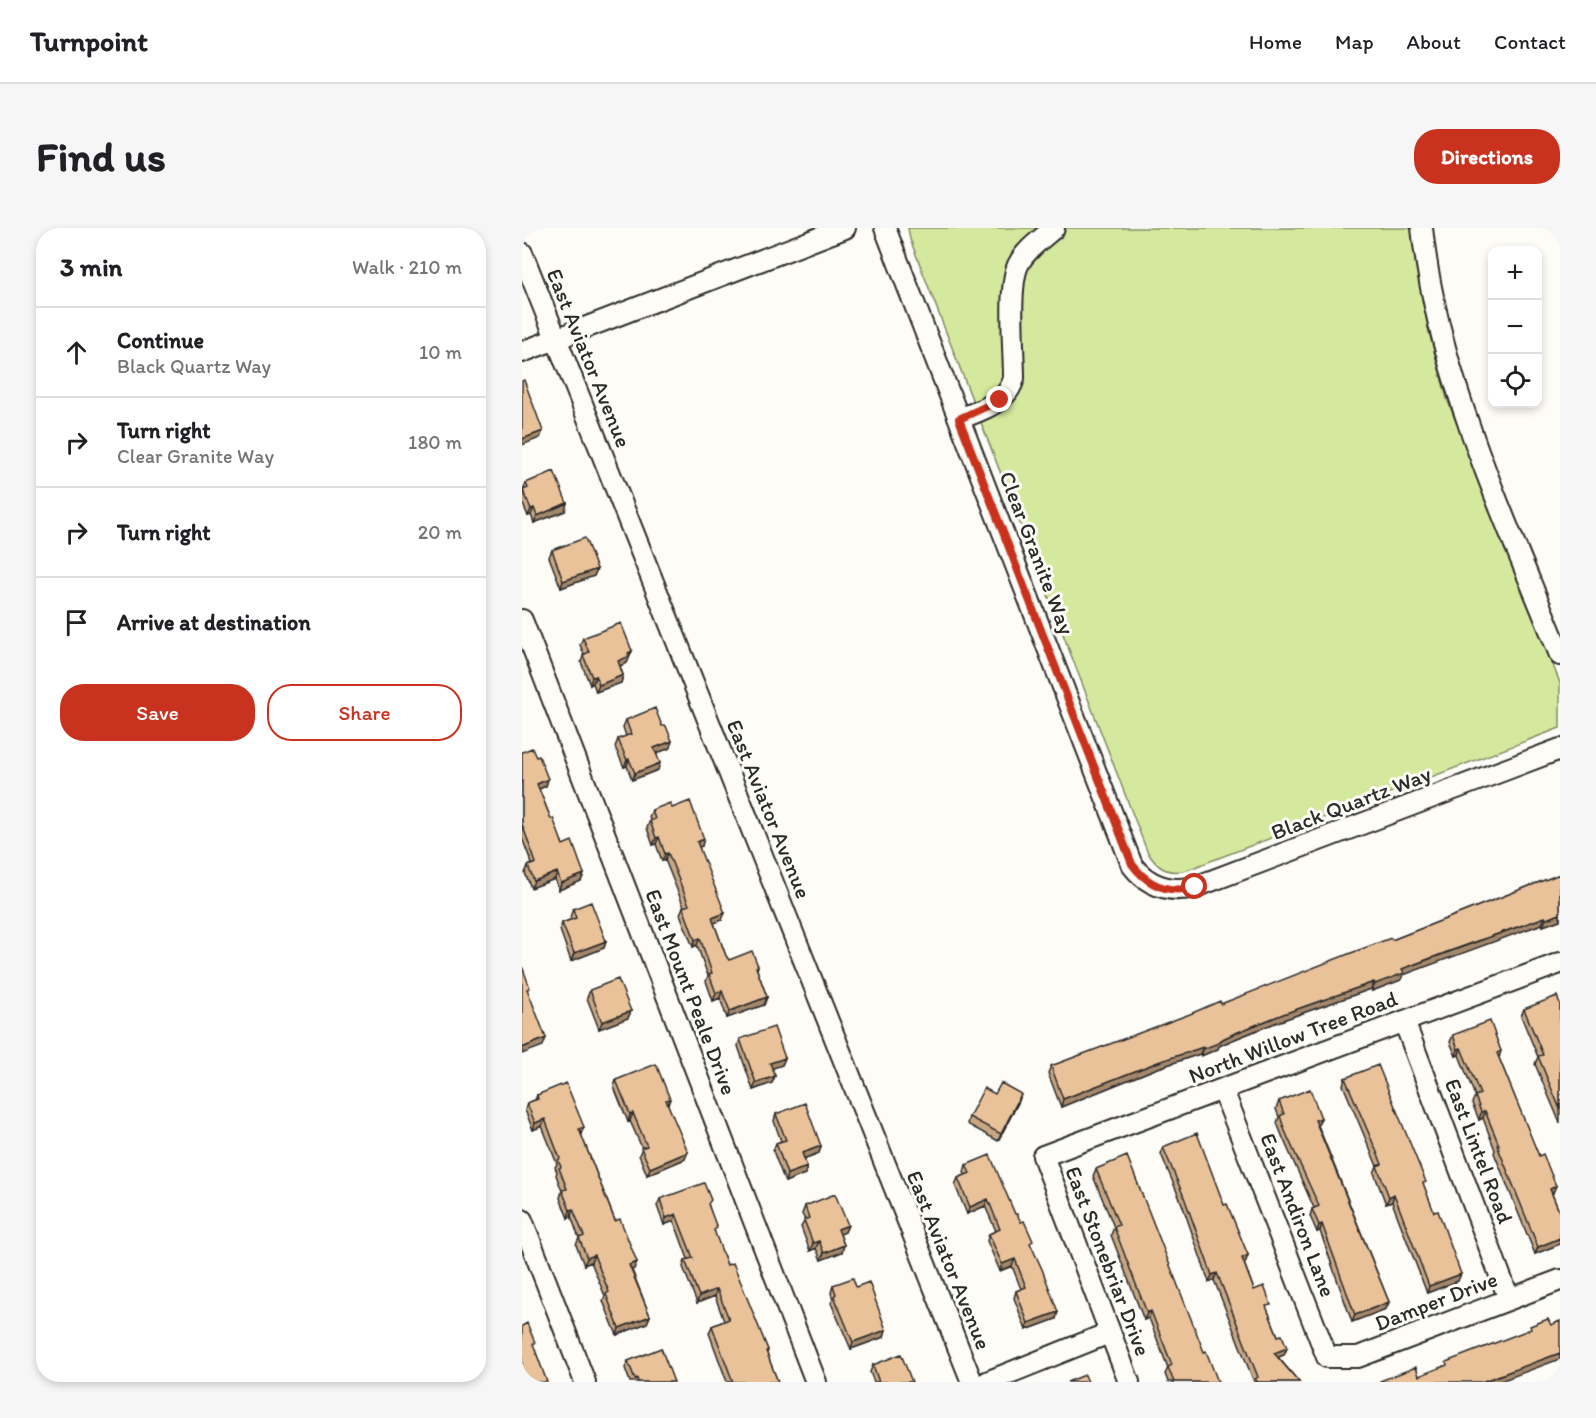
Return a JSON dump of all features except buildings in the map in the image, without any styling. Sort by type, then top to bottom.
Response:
[{"type":"street","points":[[522,352],[845,228]]},
{"type":"street","name":"Clear Granite Way","points":[[885,228],[1132,864],[1138,873],[1156,886]]},
{"type":"street","points":[[959,419],[1000,400],[1012,387],[1015,275],[1022,258],[1054,228]]},
{"type":"street","points":[[1422,228],[1432,290],[1455,383],[1478,448],[1560,655]]},
{"type":"street","name":"East Aviator Avenue","points":[[522,254],[972,1382]]},
{"type":"street","name":"East Mount Peale Drive","points":[[522,620],[816,1382]]},
{"type":"street","name":"Black Quartz Way","points":[[1156,886],[1176,890],[1195,887],[1560,749]]},
{"type":"street","name":"North Willow Tree Road","points":[[1043,1156],[1560,963]]},
{"type":"street","name":"East Lintel Road","points":[[1404,1021],[1509,1299]]},
{"type":"street","name":"East Andiron Lane","points":[[1223,1090],[1327,1358]]},
{"type":"street","name":"East Stonebriar Drive","points":[[1043,1156],[1129,1382]]},
{"type":"street","points":[[522,1220],[585,1382]]},
{"type":"street","name":"Damper Drive","points":[[1327,1358],[1358,1357],[1560,1280]]},
{"type":"street","points":[[987,1382],[1109,1333]]},
{"type":"green space","points":[[908,228],[1412,228],[1416,267],[1429,332],[1447,399],[1560,683],[1560,728],[1187,870],[1174,872],[1159,866],[1147,851],[910,239]]},
{"type":"route","points":[[1000,400],[959,419],[1132,864],[1138,873],[1156,886],[1176,890],[1195,887]]}]
